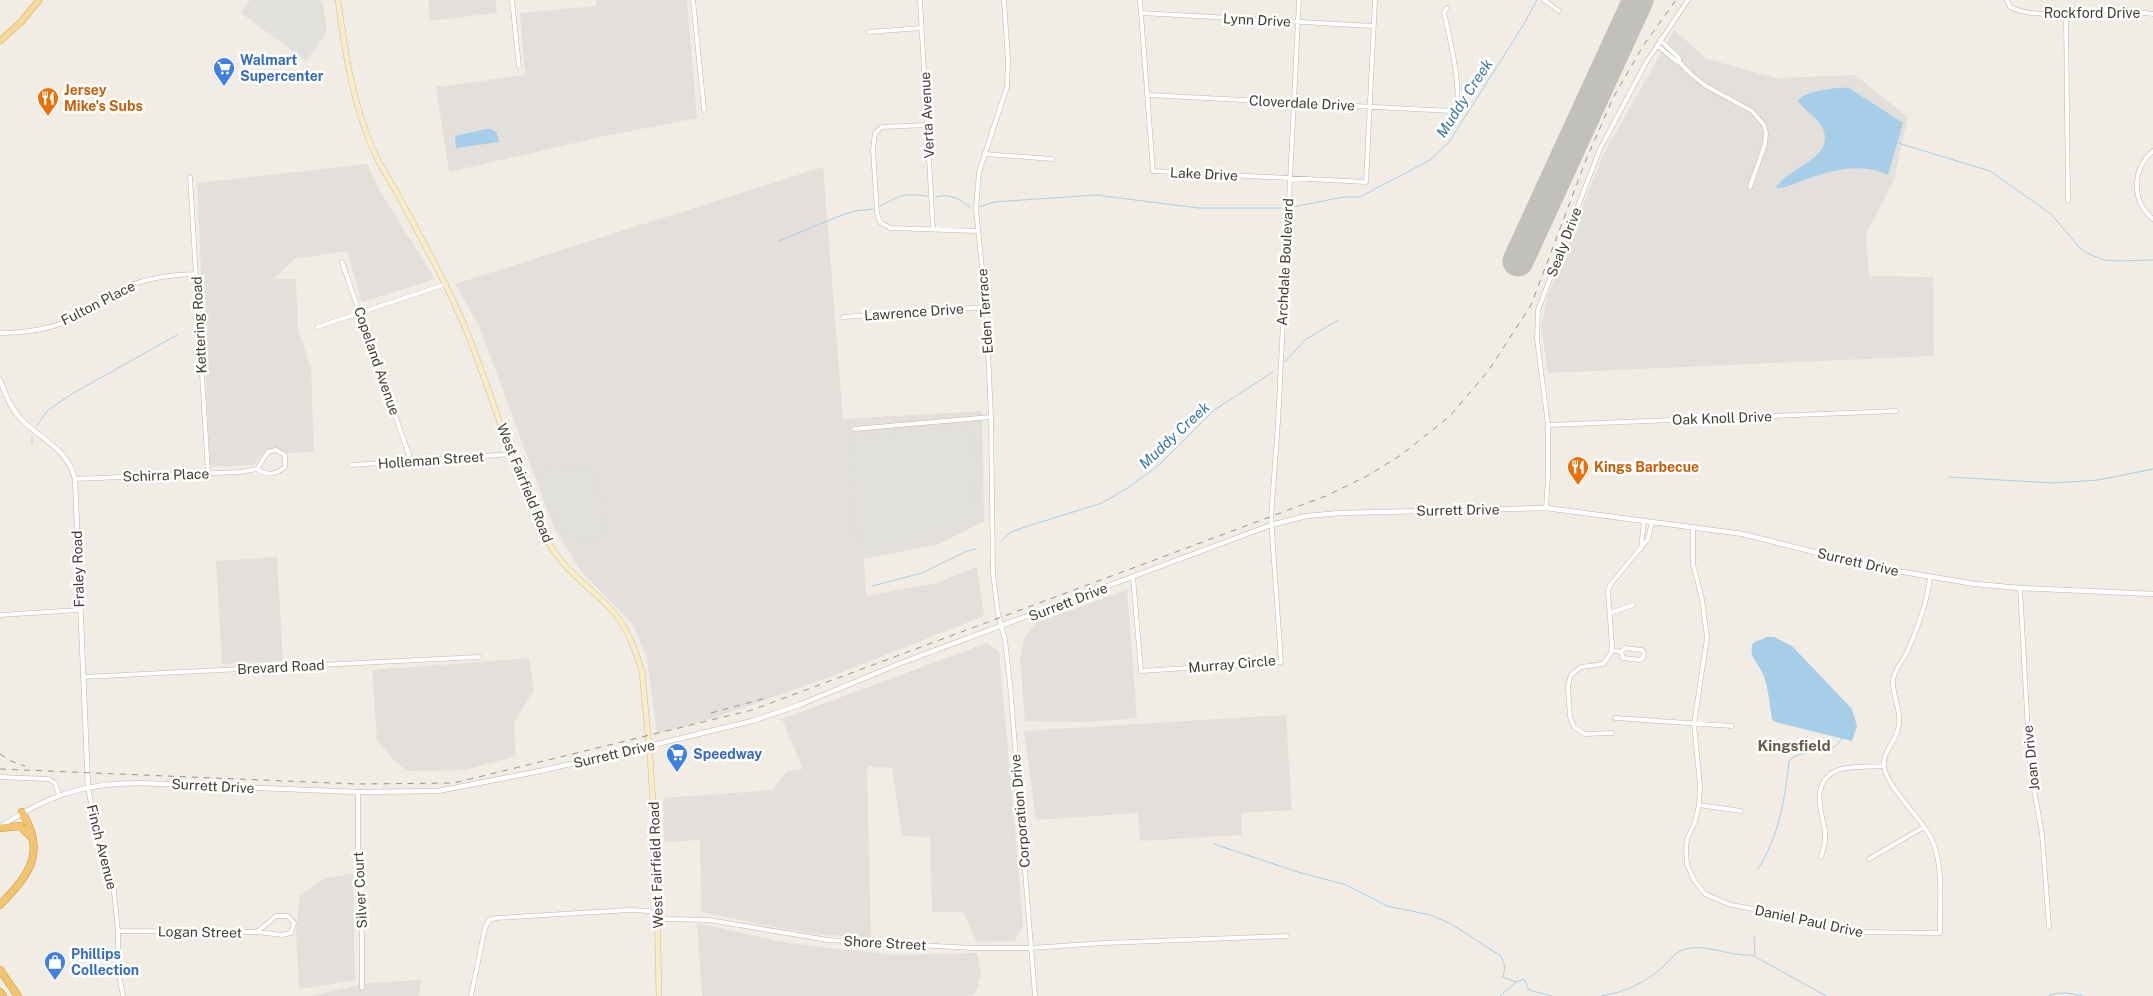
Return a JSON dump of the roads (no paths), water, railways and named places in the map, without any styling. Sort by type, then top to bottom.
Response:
[{"type":"highway","points":[[0,905],[28,874],[32,861],[33,840],[31,826],[22,812]]},
{"type":"highway","points":[[0,827],[20,826],[25,829],[33,840]]},
{"type":"highway","points":[[0,901],[10,895]]},
{"type":"highway","points":[[1,970],[18,996]]},
{"type":"highway","points":[[0,992],[3,996]]},
{"type":"main road","points":[[0,41],[21,22],[39,0]]},
{"type":"main road","name":"West Fairfield Road","points":[[338,0],[348,73],[365,131],[379,162],[446,284],[474,350],[512,454],[546,538],[556,554],[580,582],[608,606],[630,638],[642,672],[656,851],[659,996]]},
{"type":"street","points":[[512,0],[519,66]]},
{"type":"street","points":[[693,0],[704,110]]},
{"type":"street","name":"Verta Avenue","points":[[920,0],[934,230]]},
{"type":"street","name":"Eden Terrace","points":[[1002,627],[993,574],[991,416],[986,307],[977,231],[976,190],[985,154],[1007,87],[1008,60],[1004,0]]},
{"type":"street","name":"Lake Drive","points":[[1140,0],[1153,172],[1366,182],[1369,107]]},
{"type":"street","name":"Archdale Boulevard","points":[[1271,525],[1278,422],[1299,0]]},
{"type":"street","points":[[1369,107],[1375,0]]},
{"type":"street","points":[[1544,0],[1559,11]]},
{"type":"street","name":"Sealy Drive","points":[[1546,508],[1548,424],[1537,339],[1538,310],[1600,149],[1621,106],[1657,45],[1688,0]]},
{"type":"street","name":"Rockford Drive","points":[[2007,0],[2010,7],[2016,10],[2066,13],[2107,10],[2153,14]]},
{"type":"street","name":"Cloverdale Drive","points":[[1148,95],[1452,111],[1456,109],[1457,102],[1455,73],[1444,12],[1446,8]]},
{"type":"street","name":"Lynn Drive","points":[[1141,13],[1373,26]]},
{"type":"street","points":[[2066,13],[2068,201]]},
{"type":"street","points":[[869,32],[922,28]]},
{"type":"street","points":[[1660,40],[1679,58],[1679,62]]},
{"type":"street","points":[[1657,45],[1706,86],[1752,111],[1764,125],[1766,133],[1765,144],[1750,187]]},
{"type":"street","points":[[927,125],[888,126],[875,133],[877,206],[880,222],[886,227],[977,231]]},
{"type":"street","points":[[2153,151],[2142,163],[2136,185],[2142,208],[2153,219]]},
{"type":"street","points":[[985,154],[1052,159]]},
{"type":"street","name":"Kettering Road","points":[[190,177],[208,473]]},
{"type":"street","name":"Copeland Avenue","points":[[342,262],[411,461]]},
{"type":"street","name":"Fulton Place","points":[[0,333],[30,330],[62,323],[80,315],[110,295],[139,282],[165,275],[196,274]]},
{"type":"street","points":[[317,327],[446,284]]},
{"type":"street","name":"Lawrence Drive","points":[[843,317],[986,307]]},
{"type":"street","name":"Fraley Road","points":[[0,380],[14,410],[24,422],[63,454],[72,468],[75,479],[88,787]]},
{"type":"street","name":"Oak Knoll Drive","points":[[1548,424],[1896,411]]},
{"type":"street","points":[[854,428],[991,416]]},
{"type":"street","name":"Schirra Place","points":[[75,479],[240,472],[256,469],[264,474],[277,474],[286,467],[286,455],[276,450],[268,452],[256,469]]},
{"type":"street","name":"Holleman Street","points":[[351,465],[512,454]]},
{"type":"street","name":"Surrett Drive","points":[[0,827],[22,812],[59,795],[103,784],[139,783],[358,792],[419,792],[456,788],[649,746],[752,721],[799,705],[899,664],[1271,525],[1306,516],[1340,512],[1546,508],[1743,534],[1873,567],[1930,578],[2020,588],[2153,594]]},
{"type":"street","points":[[1641,548],[1644,521]]},
{"type":"street","points":[[1612,733],[1585,734],[1574,727],[1570,717],[1569,680],[1575,670],[1603,664],[1611,650],[1608,591],[1610,585],[1650,535],[1652,522]]},
{"type":"street","name":"Murray Circle","points":[[1133,577],[1141,672],[1281,662],[1271,525]]},
{"type":"street","name":"Daniel Paul Drive","points":[[1693,527],[1694,564],[1702,599],[1707,638],[1694,724],[1700,785],[1699,805],[1695,822],[1687,838],[1687,864],[1694,880],[1705,894],[1731,905],[1795,916],[1855,932],[1940,934],[1938,855],[1924,827],[1887,776],[1884,766]]},
{"type":"street","points":[[1821,857],[1825,832],[1819,801],[1822,784],[1828,776],[1838,770],[1884,766],[1884,761],[1898,730],[1900,720],[1893,680],[1920,620],[1930,578]]},
{"type":"street","name":"Joan Drive","points":[[2020,588],[2030,767],[2042,834],[2049,927]]},
{"type":"street","points":[[1610,614],[1633,605]]},
{"type":"street","points":[[0,615],[80,610]]},
{"type":"street","name":"Corporation Drive","points":[[1002,627],[1011,693],[1035,996]]},
{"type":"street","points":[[1625,648],[1642,650],[1644,653],[1643,658],[1640,660],[1624,658],[1621,652],[1625,648]]},
{"type":"street","points":[[1611,650],[1621,652]]},
{"type":"street","name":"Brevard Road","points":[[83,677],[479,657]]},
{"type":"street","points":[[1615,718],[1732,726]]},
{"type":"street","points":[[0,777],[48,779],[55,783],[59,795]]},
{"type":"street","name":"Finch Avenue","points":[[88,787],[95,826],[113,882],[118,931],[118,969],[123,996]]},
{"type":"street","name":"Silver Court","points":[[358,792],[358,893],[362,936],[362,988]]},
{"type":"street","points":[[1699,805],[1742,811]]},
{"type":"street","points":[[1869,859],[1924,827]]},
{"type":"street","name":"Shore Street","points":[[470,996],[485,928],[488,922],[496,918],[630,910],[649,911],[666,919],[709,920],[798,936],[857,942],[972,948],[1032,948],[1104,943],[1287,936]]},
{"type":"street","name":"Logan Street","points":[[118,931],[257,932],[282,935],[291,933],[295,926],[293,920],[284,915],[271,919],[257,932]]},
{"type":"water","points":[[1849,88],[1903,123],[1888,175],[1878,171],[1858,168],[1837,170],[1776,188],[1790,174],[1809,162],[1823,147],[1825,138],[1822,127],[1798,101],[1813,92]]},
{"type":"water","points":[[491,129],[497,133],[499,142],[456,148],[455,136]]},
{"type":"water","points":[[1767,637],[1774,637],[1792,646],[1852,709],[1857,726],[1852,741],[1775,722],[1772,719],[1766,683],[1752,655],[1753,643]]},
{"type":"waterway","name":"Muddy Creek","points":[[1292,207],[1344,197],[1360,197],[1430,160],[1449,142],[1524,24],[1537,0]]},
{"type":"waterway","points":[[1898,143],[1990,171],[2051,214],[2080,248],[2089,254],[2104,260],[2153,260]]},
{"type":"waterway","points":[[980,207],[994,202],[1096,195],[1199,208],[1281,208]]},
{"type":"waterway","points":[[880,206],[902,196],[927,196]]},
{"type":"waterway","points":[[936,197],[946,196],[954,198],[970,207]]},
{"type":"waterway","points":[[779,241],[842,215],[873,209]]},
{"type":"waterway","name":"Muddy Creek","points":[[1285,362],[1305,340],[1338,320]]},
{"type":"waterway","points":[[37,426],[47,411],[70,395],[177,335]]},
{"type":"waterway","name":"Muddy Creek","points":[[1002,540],[1011,532],[1102,503],[1126,489],[1159,465],[1214,410],[1273,372]]},
{"type":"waterway","points":[[32,437],[32,444]]},
{"type":"waterway","points":[[1949,477],[2054,483],[2098,480],[2153,469]]},
{"type":"waterway","name":"Muddy Creek","points":[[872,586],[922,573],[967,551],[976,549]]},
{"type":"waterway","points":[[1758,869],[1771,844],[1780,817],[1789,761],[1795,756],[1802,754],[1832,749],[1842,737]]},
{"type":"waterway","points":[[1214,844],[1298,872],[1346,885],[1387,906],[1431,915],[1451,924],[1501,956],[1505,966],[1503,977],[1516,982]]},
{"type":"waterway","points":[[1754,936],[1755,955]]},
{"type":"waterway","points":[[1601,996],[1619,992],[1642,982],[1656,973],[1678,952],[1688,948],[1706,948],[1734,954],[1752,955],[1826,996]]},
{"type":"waterway","points":[[1500,996],[1516,982],[1524,979],[1529,990],[1552,996]]},
{"type":"waterway","points":[[2048,996],[2057,993],[2082,996]]},
{"type":"railway","points":[[0,769],[357,784],[454,783],[752,710],[1326,496],[1369,475],[1401,455],[1450,416],[1489,370],[1531,305],[1586,160],[1613,98],[1643,46],[1676,0]]},
{"type":"railway","points":[[711,713],[766,698]]},
{"type":"railway","points":[[0,754],[11,761],[25,766]]},
{"type":"place","name":"Walmart Supercenter","points":[[224,87]]},
{"type":"place","name":"Jersey Mike's Subs","points":[[48,117]]},
{"type":"place","name":"Kings Barbecue","points":[[1578,486]]},
{"type":"place","name":"Speedway","points":[[677,773]]},
{"type":"place","name":"Phillips Collection","points":[[55,981]]},
{"type":"district","name":"Kingsfield","points":[[1794,745]]}]
